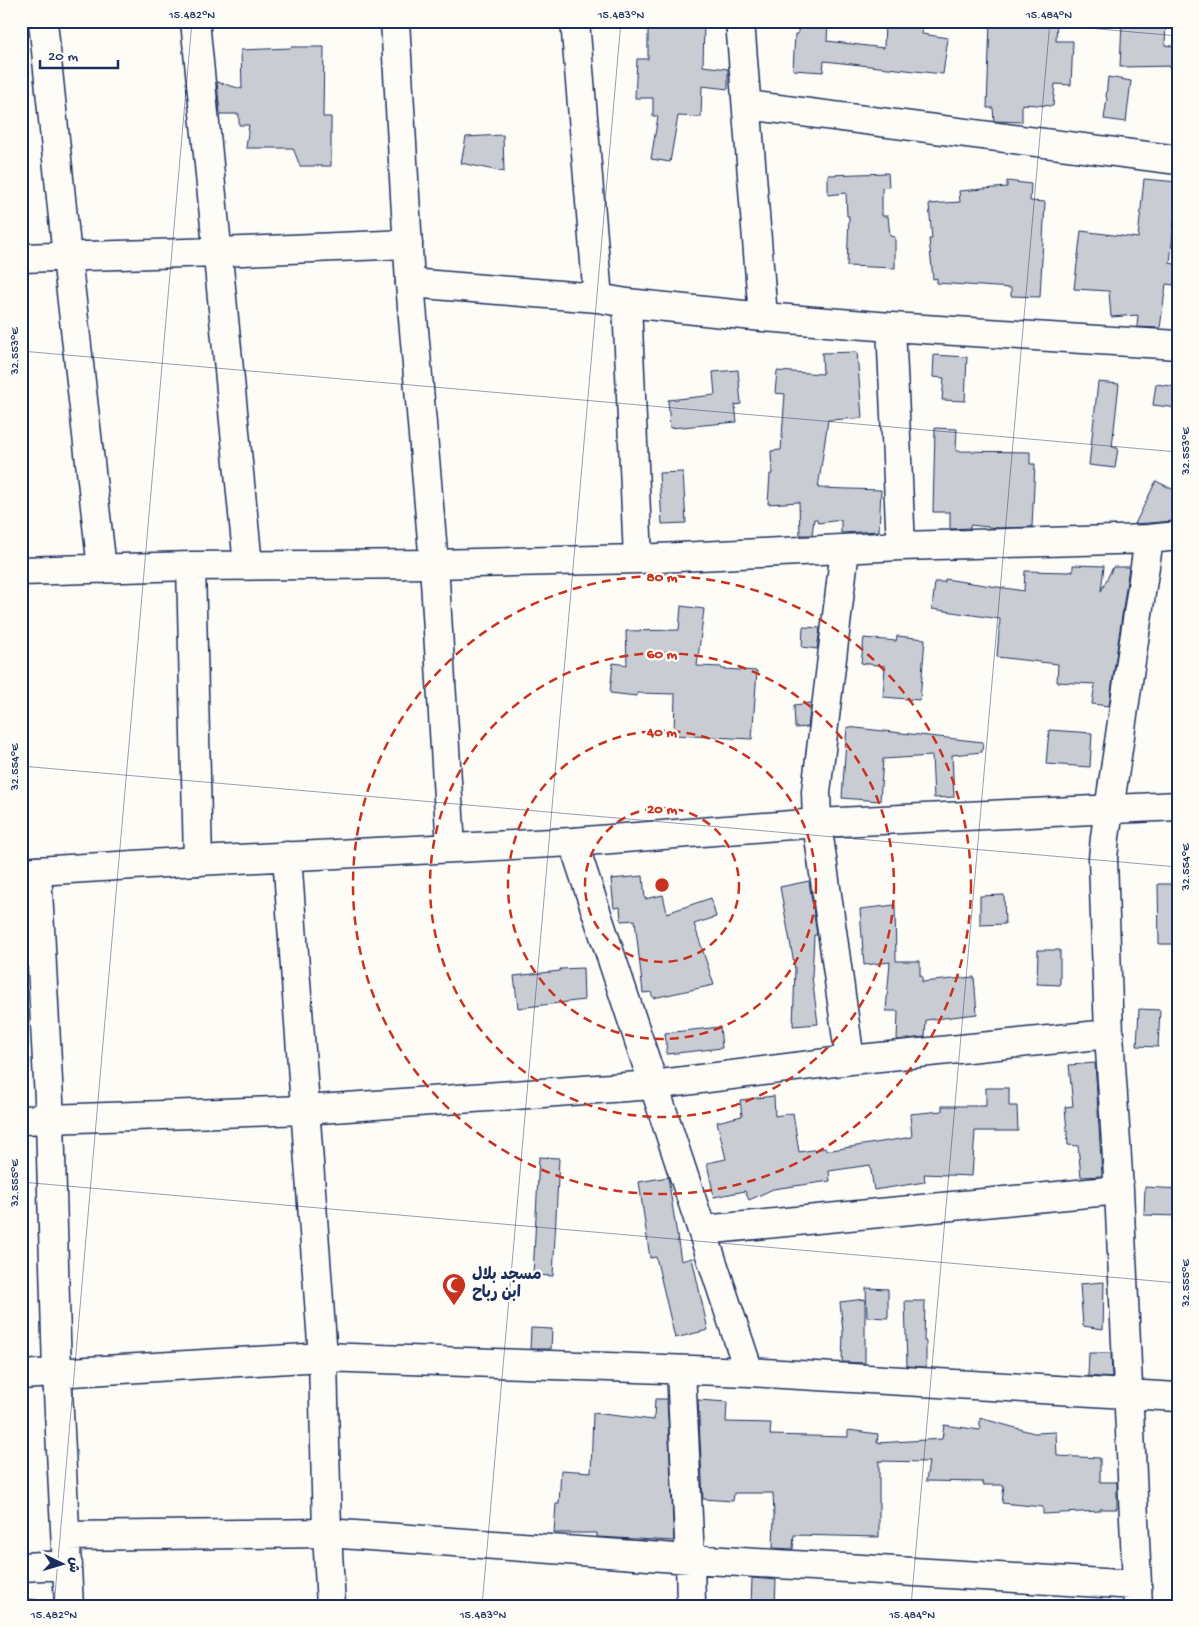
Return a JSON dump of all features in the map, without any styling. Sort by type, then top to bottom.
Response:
[{"type":"street","points":[[43,21],[102,569]]},
{"type":"street","points":[[196,21],[248,565]]},
{"type":"street","points":[[395,21],[410,283],[434,564],[451,848]]},
{"type":"street","points":[[575,21],[598,298]]},
{"type":"street","points":[[740,21],[763,317]]},
{"type":"street","points":[[747,105],[1178,160]]},
{"type":"street","points":[[21,258],[408,244]]},
{"type":"street","points":[[410,283],[598,298],[627,303],[763,317],[1178,345]]},
{"type":"street","points":[[627,303],[638,559]]},
{"type":"street","points":[[891,327],[901,546]]},
{"type":"street","points":[[21,571],[190,566],[434,564],[638,559],[901,546],[1149,539],[1178,536]]},
{"type":"street","points":[[66,1536],[327,1533],[690,1559],[1137,1595],[1103,859],[1149,539]]},
{"type":"street","points":[[845,550],[816,792],[817,823],[850,1060]]},
{"type":"street","points":[[190,566],[198,861]]},
{"type":"street","points":[[69,1606],[57,1373],[50,1119],[29,872],[286,856],[573,842],[817,823],[1178,806]]},
{"type":"street","points":[[573,842],[749,1372]]},
{"type":"street","points":[[286,856],[323,1357],[327,1533],[331,1606]]},
{"type":"street","points":[[21,1120],[305,1110],[653,1085],[850,1060],[1110,1034]]},
{"type":"street","points":[[703,1230],[1119,1190]]},
{"type":"street","points":[[21,1375],[323,1357],[749,1372],[1178,1397]]},
{"type":"street","points":[[680,1370],[690,1559],[690,1606]]},
{"type":"street","points":[[21,1567],[68,1565]]},
{"type":"building","points":[[798,21],[828,21],[827,41],[884,48],[885,21],[923,21],[922,34],[948,38],[943,74],[824,61],[823,72],[793,70],[795,34],[798,34]]},
{"type":"building","points":[[990,21],[1057,21],[1056,41],[1073,41],[1071,85],[1055,84],[1053,106],[1022,104],[1022,122],[994,121],[993,108],[987,108]]},
{"type":"building","points":[[1122,21],[1166,21],[1165,45],[1178,47],[1178,66],[1120,67]]},
{"type":"building","points":[[648,22],[704,24],[703,66],[728,69],[728,89],[702,86],[701,117],[678,116],[670,162],[651,159],[658,116],[653,116],[653,98],[635,98],[637,59],[648,59]]},
{"type":"building","points":[[324,47],[323,117],[331,117],[331,166],[300,166],[293,148],[246,148],[249,125],[239,125],[239,114],[220,114],[217,82],[242,89],[241,50]]},
{"type":"building","points":[[1108,77],[1131,81],[1126,122],[1104,119]]},
{"type":"building","points":[[503,135],[504,172],[461,163],[466,137]]},
{"type":"building","points":[[888,173],[889,187],[882,188],[882,216],[888,216],[890,236],[895,237],[895,268],[847,266],[849,216],[847,216],[846,193],[828,195],[828,175]]},
{"type":"building","points":[[1144,179],[1178,182],[1178,214],[1175,213],[1170,263],[1178,265],[1174,285],[1166,284],[1160,328],[1137,327],[1138,315],[1111,317],[1109,291],[1074,289],[1081,231],[1138,238]]},
{"type":"building","points":[[1007,181],[1031,184],[1030,201],[1045,202],[1040,297],[1011,296],[1011,288],[937,283],[937,278],[933,279],[929,239],[932,239],[929,204],[960,202],[959,191],[1007,187]]},
{"type":"building","points":[[857,352],[862,418],[828,420],[818,488],[881,490],[879,531],[841,533],[841,520],[818,523],[817,519],[814,519],[812,535],[800,535],[799,502],[768,504],[770,474],[772,474],[771,451],[781,450],[785,394],[775,393],[777,371],[823,374],[822,353]]},
{"type":"building","points":[[934,355],[967,357],[965,401],[942,400],[944,378],[933,377]]},
{"type":"building","points":[[738,370],[741,404],[735,405],[737,422],[670,428],[668,400],[715,395],[713,372]]},
{"type":"building","points":[[1098,382],[1119,384],[1112,447],[1118,448],[1115,468],[1089,465]]},
{"type":"building","points":[[1156,384],[1178,387],[1178,408],[1153,405]]},
{"type":"building","points":[[935,428],[957,429],[956,451],[1030,452],[1030,464],[1035,464],[1032,527],[999,528],[970,525],[970,528],[950,529],[950,512],[933,512]]},
{"type":"building","points":[[683,472],[686,523],[662,524],[659,473]]},
{"type":"building","points":[[1156,481],[1176,491],[1174,521],[1135,524]]},
{"type":"building","points":[[1073,565],[1104,566],[1101,591],[1113,567],[1129,567],[1109,706],[1092,704],[1095,684],[1057,682],[1058,664],[997,657],[1000,619],[932,609],[935,582],[945,582],[945,579],[1024,591],[1025,571],[1069,572],[1073,571]]},
{"type":"building","points":[[681,606],[704,609],[697,666],[757,671],[752,739],[674,735],[675,694],[637,693],[637,696],[610,693],[613,663],[627,665],[626,631],[679,630]]},
{"type":"building","points":[[803,627],[820,628],[817,649],[802,647]]},
{"type":"building","points":[[897,636],[925,639],[920,700],[883,697],[885,666],[861,663],[864,638],[896,641]]},
{"type":"building","points":[[811,703],[808,727],[795,728],[794,705]]},
{"type":"building","points":[[847,727],[983,742],[982,752],[952,755],[954,797],[934,798],[932,756],[883,759],[880,801],[842,798]]},
{"type":"building","points":[[1049,730],[1092,733],[1090,767],[1046,764]]},
{"type":"building","points":[[643,876],[645,899],[663,895],[667,913],[711,898],[716,917],[694,924],[714,985],[653,998],[651,992],[643,993],[635,920],[621,921],[620,907],[614,908],[611,879]]},
{"type":"building","points":[[809,881],[817,935],[814,935],[812,977],[818,1024],[793,1026],[795,969],[780,887]]},
{"type":"building","points":[[1158,884],[1178,884],[1178,944],[1159,944]]},
{"type":"building","points":[[1004,895],[1005,924],[980,925],[980,896]]},
{"type":"building","points":[[895,905],[896,961],[920,961],[922,982],[974,977],[977,1014],[926,1020],[925,1037],[897,1040],[898,1011],[886,1011],[890,962],[864,965],[860,909]]},
{"type":"building","points":[[1038,950],[1060,950],[1060,985],[1037,984]]},
{"type":"building","points":[[583,968],[584,1000],[518,1008],[514,976],[560,971],[560,969]]},
{"type":"building","points":[[1139,1009],[1160,1010],[1158,1047],[1137,1046]]},
{"type":"building","points":[[720,1027],[722,1048],[667,1054],[665,1033]]},
{"type":"building","points":[[1095,1063],[1102,1176],[1081,1177],[1078,1146],[1068,1145],[1065,1107],[1073,1106],[1069,1065]]},
{"type":"building","points":[[986,1088],[1009,1088],[1009,1106],[1017,1106],[1018,1131],[975,1131],[972,1176],[924,1174],[925,1182],[874,1190],[870,1165],[829,1171],[830,1181],[773,1189],[749,1200],[745,1191],[714,1197],[707,1163],[726,1159],[717,1122],[742,1116],[740,1100],[774,1096],[775,1116],[793,1113],[799,1152],[826,1148],[826,1151],[912,1137],[910,1114],[942,1111],[942,1106],[986,1106]]},
{"type":"building","points":[[539,1157],[559,1158],[553,1276],[533,1275]]},
{"type":"building","points":[[668,1177],[681,1261],[692,1258],[708,1330],[675,1338],[656,1257],[650,1258],[639,1182]]},
{"type":"building","points":[[1145,1187],[1178,1189],[1178,1216],[1144,1215]]},
{"type":"building","points":[[1104,1282],[1103,1329],[1083,1326],[1080,1284]]},
{"type":"building","points":[[866,1288],[888,1289],[888,1318],[867,1317]]},
{"type":"building","points":[[865,1299],[865,1363],[842,1362],[843,1332],[840,1302]]},
{"type":"building","points":[[905,1301],[925,1301],[924,1341],[926,1341],[926,1367],[907,1366]]},
{"type":"building","points":[[531,1328],[552,1329],[551,1349],[530,1349]]},
{"type":"building","points":[[1089,1353],[1111,1353],[1112,1378],[1088,1376]]},
{"type":"building","points":[[655,1399],[667,1399],[674,1541],[597,1537],[597,1533],[554,1533],[556,1504],[559,1504],[561,1470],[591,1472],[593,1413],[654,1420]]},
{"type":"building","points":[[698,1400],[727,1402],[726,1422],[771,1423],[770,1435],[848,1437],[848,1430],[878,1434],[877,1443],[942,1439],[944,1425],[980,1430],[980,1418],[1034,1433],[1056,1432],[1057,1456],[1100,1458],[1100,1482],[1117,1482],[1117,1509],[1043,1514],[1043,1507],[1002,1503],[1004,1485],[983,1485],[983,1482],[926,1481],[929,1462],[879,1461],[879,1537],[794,1535],[793,1549],[773,1548],[773,1493],[734,1493],[733,1501],[703,1499]]},
{"type":"building","points":[[752,1578],[776,1580],[775,1606],[751,1606]]},
{"type":"place","name":"مسجد بلال ابن رباح","points":[[454,1306]]}]
